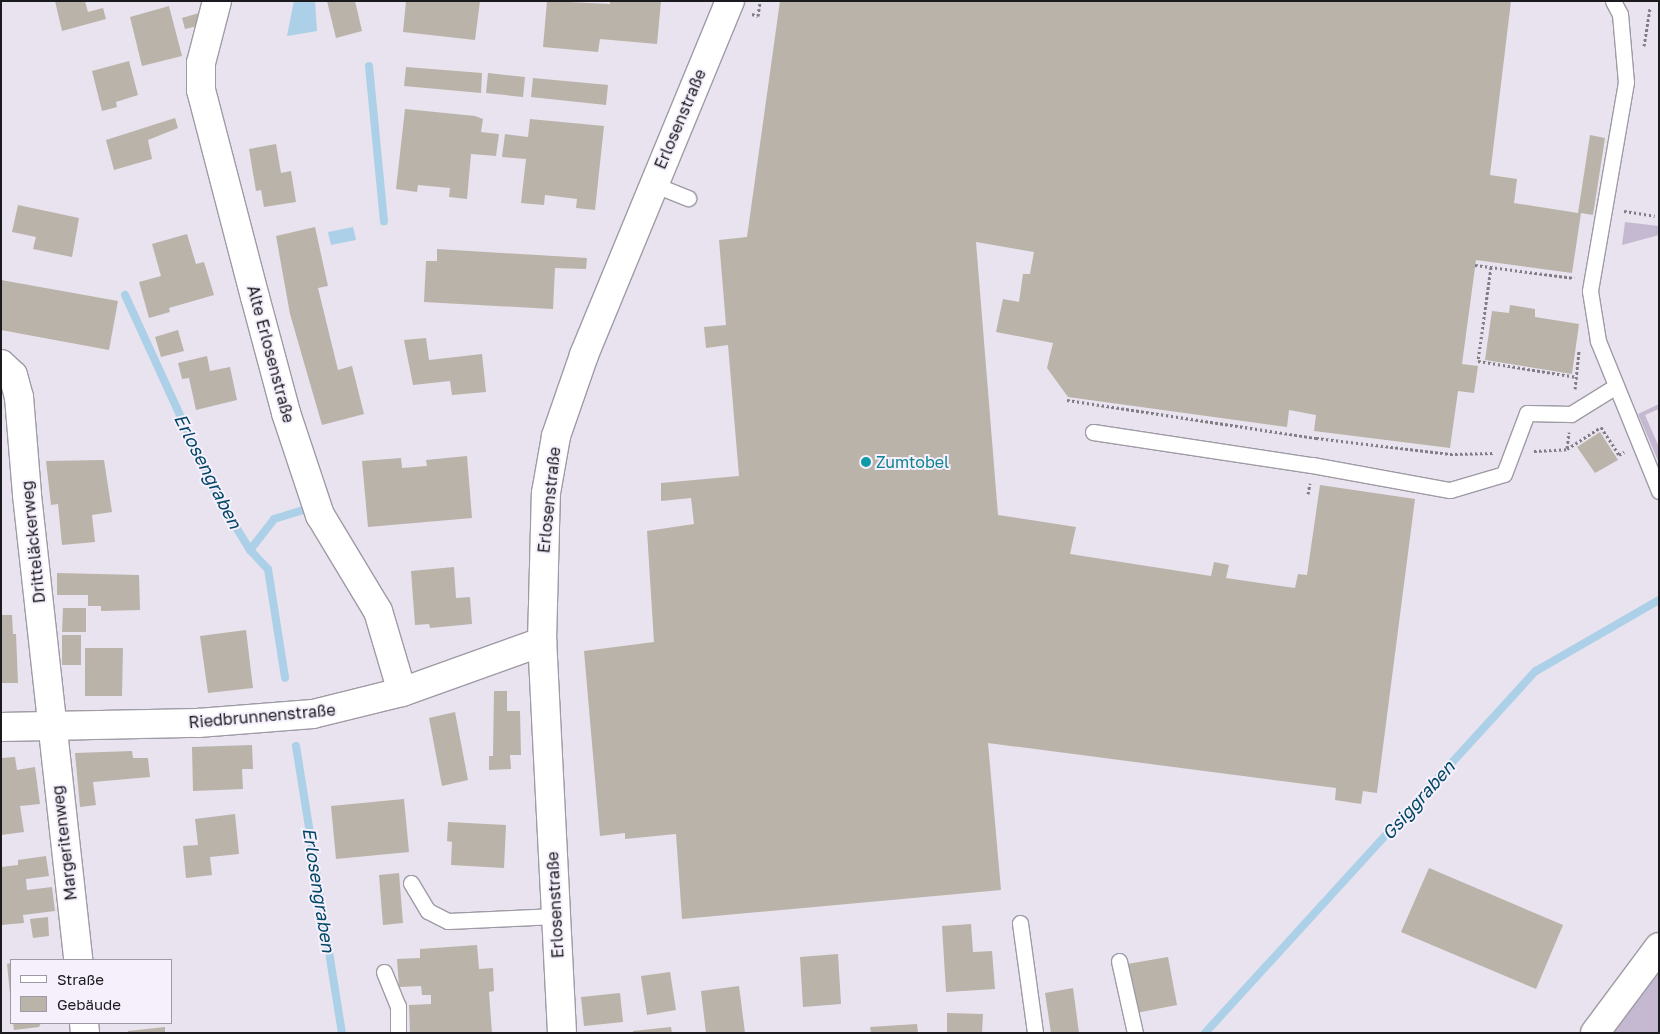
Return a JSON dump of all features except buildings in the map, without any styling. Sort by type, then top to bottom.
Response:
[{"type":"street","name":"Alte Erlosenstraße","points":[[217,1],[201,63],[201,90],[286,413],[320,515],[378,611],[402,692]]},
{"type":"street","name":"Erlosenstraße","points":[[562,1033],[542,642],[546,492],[556,436],[584,355],[730,1]]},
{"type":"street","name":"Dritteläckerweg","points":[[1,364],[13,375],[19,397],[52,726]]},
{"type":"street","name":"Riedbrunnenstraße","points":[[1,728],[198,723],[313,714],[402,692],[542,642]]},
{"type":"street","name":"Margeritenweg","points":[[52,726],[78,959]]},
{"type":"street","points":[[1595,1033],[1659,947]]},
{"type":"lane","points":[[1613,1],[1620,14],[1626,82],[1590,291],[1598,341],[1659,491]]},
{"type":"lane","points":[[653,184],[688,198]]},
{"type":"lane","points":[[1093,432],[1312,464],[1450,490],[1504,474],[1527,414],[1571,414],[1616,386]]},
{"type":"lane","points":[[411,883],[428,911],[448,921],[556,916]]},
{"type":"lane","points":[[1020,923],[1035,1033]]},
{"type":"lane","points":[[1119,961],[1135,1033]]},
{"type":"lane","points":[[384,972],[398,1006],[398,1033]]},
{"type":"path","points":[[1620,211],[1655,216]]},
{"type":"path","points":[[1476,265],[1581,279]]},
{"type":"path","points":[[1492,267],[1478,361],[1577,377]]},
{"type":"path","points":[[1067,400],[1316,438],[1450,454],[1567,449],[1601,427],[1619,454],[1640,445]]},
{"type":"shaded area","points":[[1625,222],[1659,226],[1659,235],[1622,245]]},
{"type":"shaded area","points":[[1659,404],[1659,409],[1645,415],[1659,447],[1659,463],[1638,414]]},
{"type":"shaded area","points":[[1659,962],[1659,1033],[1606,1033]]},
{"type":"water","points":[[294,1],[315,1],[317,31],[287,36]]},
{"type":"water","points":[[353,227],[356,240],[331,245],[328,232]]},
{"type":"waterway","points":[[369,66],[384,221]]},
{"type":"waterway","name":"Erlosengraben","points":[[125,295],[218,498],[250,550],[268,569],[285,678]]},
{"type":"waterway","points":[[250,550],[274,519],[304,510]]},
{"type":"waterway","name":"Gsiggraben","points":[[1205,1033],[1536,671],[1659,600]]},
{"type":"waterway","name":"Erlosengraben","points":[[296,746],[342,1033]]},
{"type":"place","name":"Zumtobel","points":[[866,462]]}]
